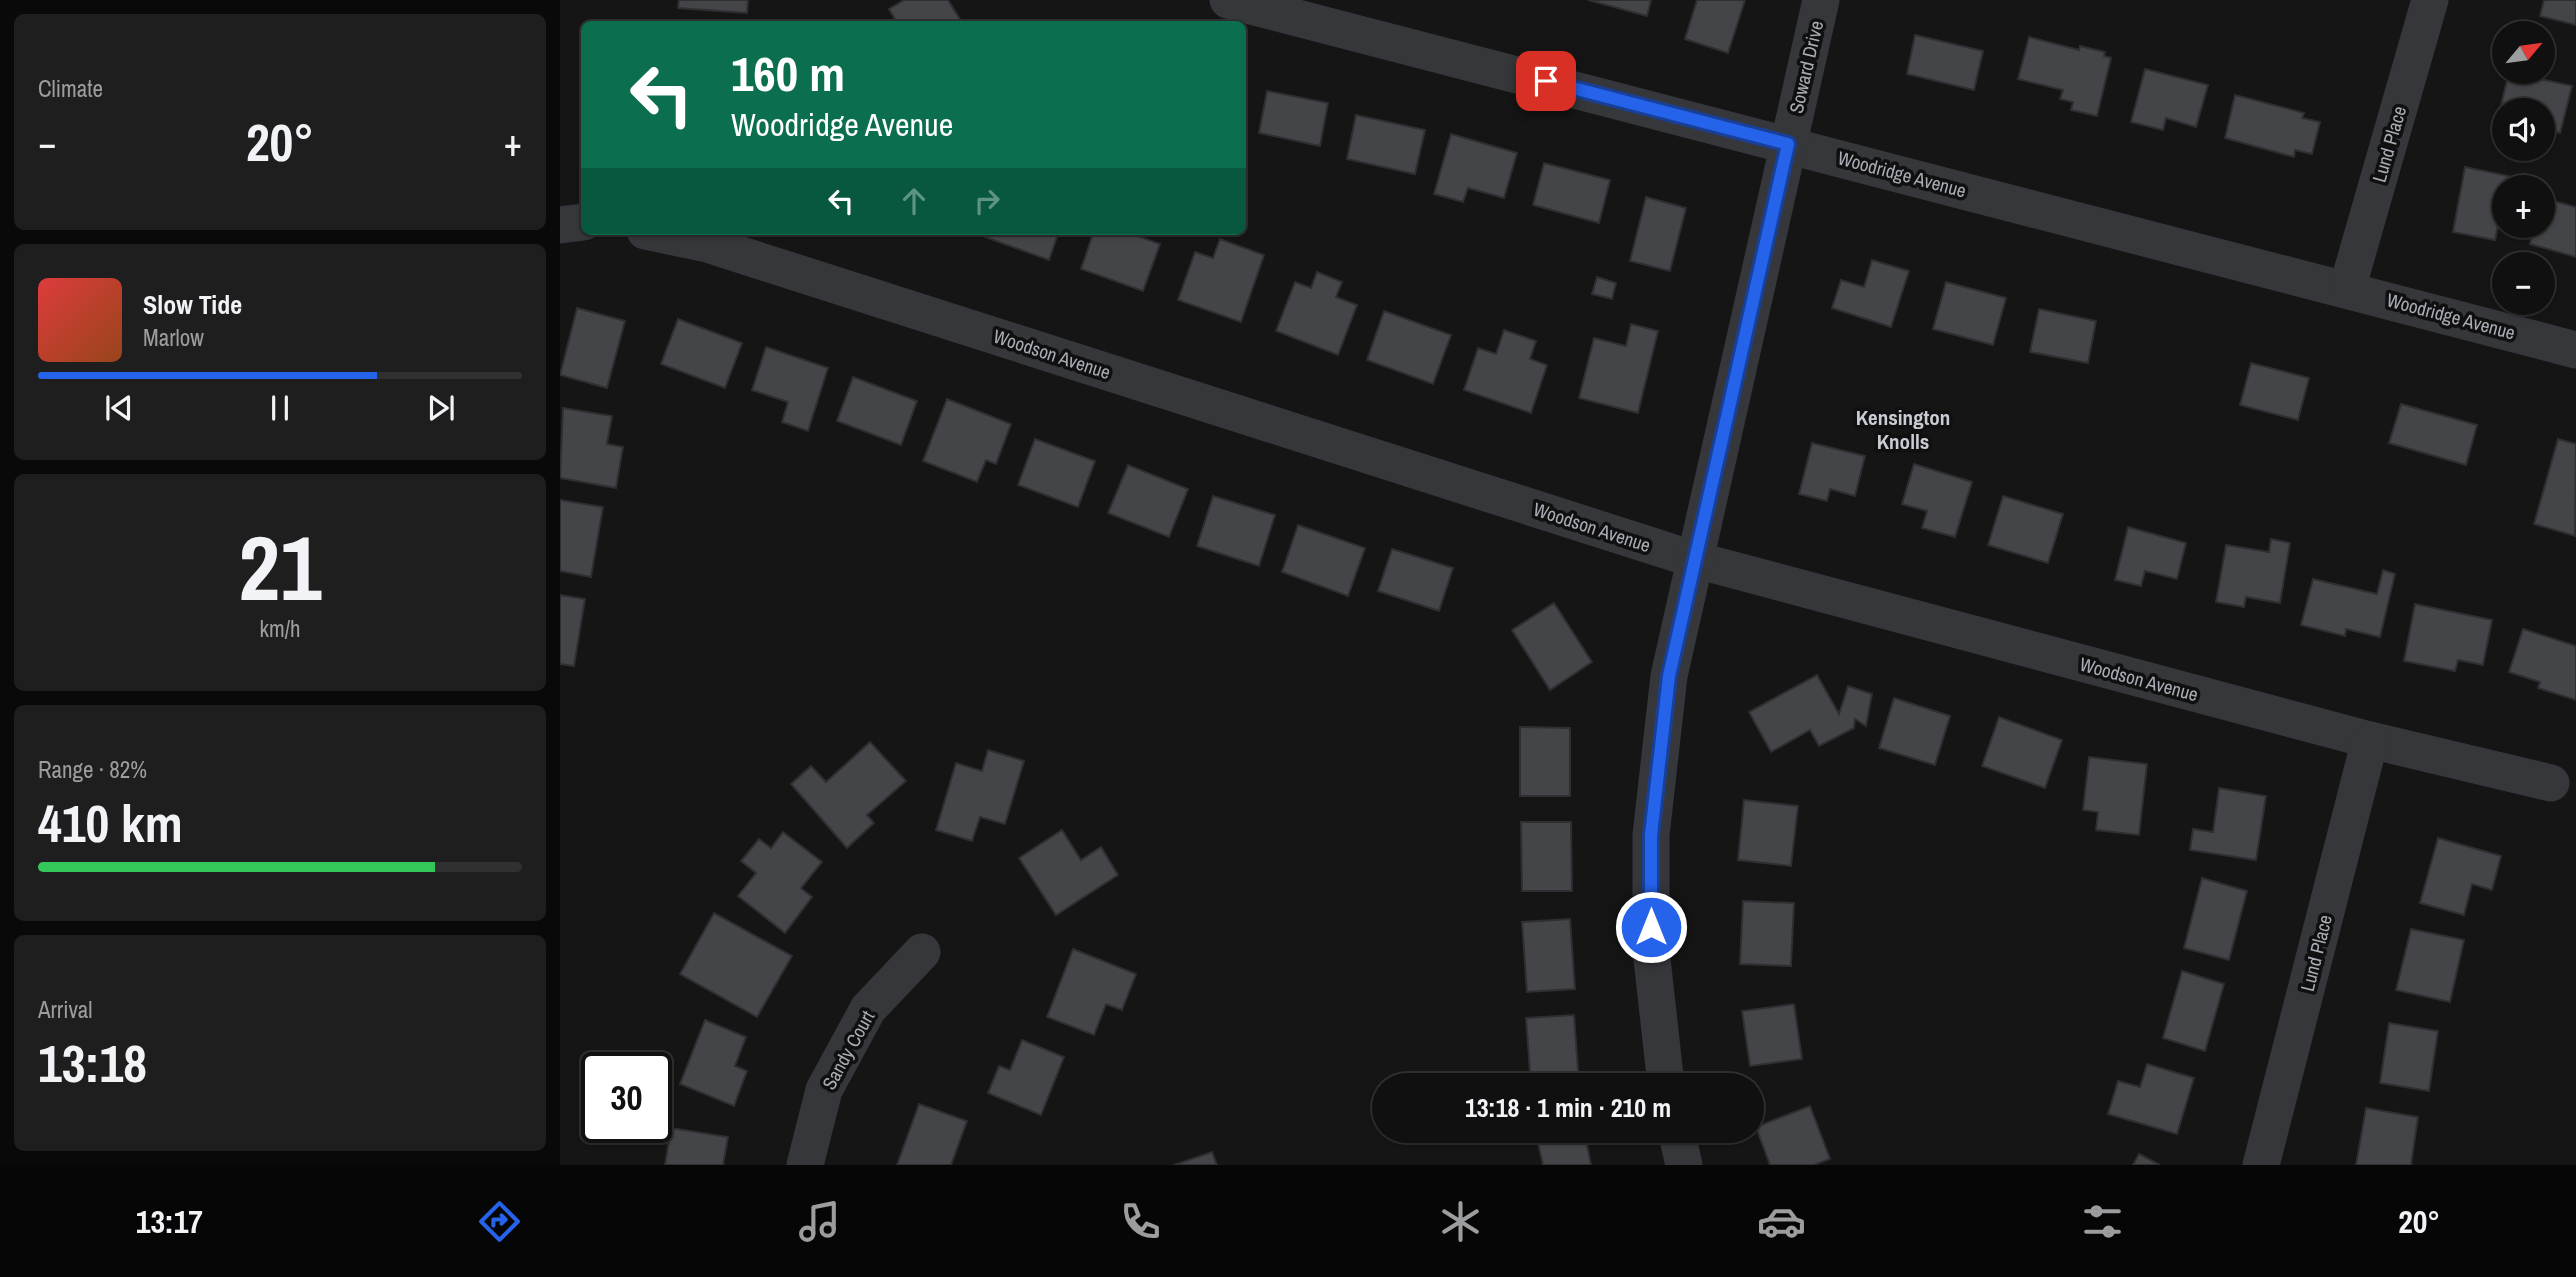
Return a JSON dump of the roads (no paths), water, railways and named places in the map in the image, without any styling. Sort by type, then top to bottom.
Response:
[{"type":"street","name":"Woodridge Avenue","points":[[1228,0],[2576,350]]},
{"type":"street","name":"Soward Drive","points":[[1664,1073],[1651,950],[1651,835],[1669,676],[1821,0]]},
{"type":"street","name":"Lund Place","points":[[2347,289],[2430,0]]},
{"type":"street","points":[[560,225],[581,222]]},
{"type":"street","name":"Woodson Avenue","points":[[664,235],[707,244],[1696,560],[2370,740],[2551,783]]},
{"type":"street","name":"Lund Place","points":[[2261,1165],[2370,740]]},
{"type":"street","name":"Sandy Court","points":[[805,1165],[824,1090],[868,1009],[922,952]]},
{"type":"street","points":[[1679,1143],[1685,1165]]},
{"type":"district","name":"Kensington Knolls","points":[[1903,430]]}]
